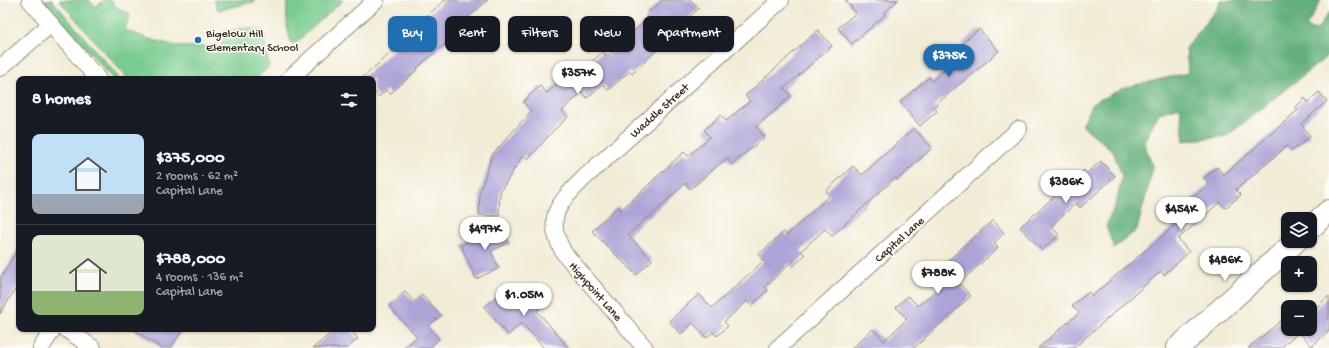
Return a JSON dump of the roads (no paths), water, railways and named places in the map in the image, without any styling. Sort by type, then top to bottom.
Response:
[{"type":"main road","points":[[1317,222],[1329,211]]},
{"type":"main road","points":[[1178,348],[1288,248]]},
{"type":"street","points":[[30,0],[95,76]]},
{"type":"street","points":[[292,76],[376,0]]},
{"type":"street","name":"Waddle Street","points":[[554,230],[555,217],[559,205],[567,195],[781,0]]},
{"type":"street","points":[[0,68],[51,24]]},
{"type":"street","name":"Capital Lane","points":[[778,348],[1019,129]]},
{"type":"street","name":"Highpoint Lane","points":[[554,230],[558,242],[572,263],[645,348]]},
{"type":"street","points":[[41,348],[51,332]]},
{"type":"street","points":[[70,332],[93,348]]},
{"type":"place","name":"Bigelow Hill Elementary School","points":[[198,40]]}]
